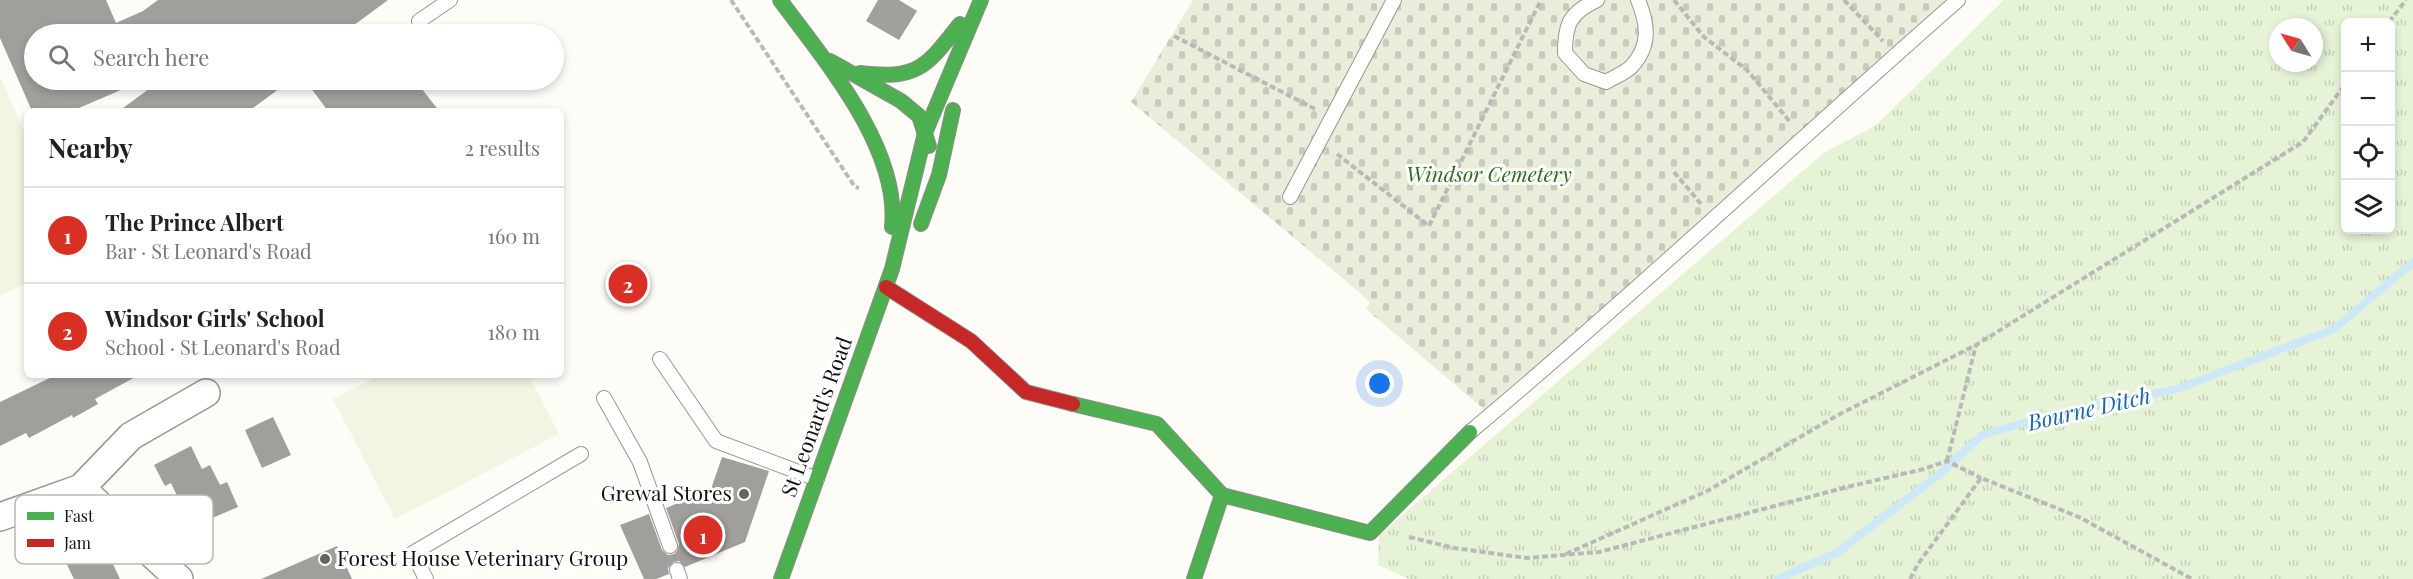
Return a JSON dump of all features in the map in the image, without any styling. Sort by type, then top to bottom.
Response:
[{"type":"main road","points":[[780,0],[850,95],[874,145],[890,184],[892,196],[892,269]]},
{"type":"main road","points":[[849,71],[885,77],[907,76],[928,64],[980,0]]},
{"type":"main road","name":"St Leonard's Road","points":[[782,579],[892,269],[925,134],[980,0]]},
{"type":"main road","points":[[821,55],[901,101],[919,116],[939,175]]},
{"type":"main road","name":"St Leonard's Road","points":[[892,269],[915,240],[939,175],[957,88],[958,57]]},
{"type":"main road","points":[[850,95],[877,119]]},
{"type":"main road","points":[[908,144],[915,170]]},
{"type":"main road","points":[[885,286],[970,341],[1026,392],[1156,424],[1222,495],[1370,533],[1470,432]]},
{"type":"main road","points":[[1194,579],[1222,495]]},
{"type":"street","points":[[61,495],[81,488],[131,436],[206,393]]},
{"type":"street","points":[[81,488],[89,495]]},
{"type":"street","points":[[0,517],[15,512]]},
{"type":"street","points":[[163,564],[179,579]]},
{"type":"lane","points":[[419,21],[450,0]]},
{"type":"lane","points":[[1290,197],[1394,0]]},
{"type":"lane","points":[[1597,0],[1580,8],[1565,30],[1564,52],[1584,74],[1606,82],[1630,68],[1644,49],[1647,21],[1638,0]]},
{"type":"lane","points":[[1470,432],[1579,340],[1958,0]]},
{"type":"lane","points":[[660,359],[716,441],[817,479]]},
{"type":"lane","points":[[604,398],[640,462],[670,546]]},
{"type":"lane","points":[[426,579],[413,553],[581,454]]},
{"type":"path","points":[[731,0],[855,187],[892,196]]},
{"type":"path","points":[[1320,140],[1429,226],[1540,0]]},
{"type":"path","points":[[1674,0],[1704,37],[1748,70],[1803,138]]},
{"type":"path","points":[[1844,0],[1896,55]]},
{"type":"path","points":[[2392,18],[2406,0]]},
{"type":"path","points":[[1174,36],[1332,117]]},
{"type":"path","points":[[1566,554],[1709,490],[1838,415],[1977,345],[2303,141],[2341,90]]},
{"type":"path","points":[[1674,172],[1714,218]]},
{"type":"path","points":[[1947,460],[1977,345]]},
{"type":"path","points":[[1370,533],[1418,538],[1454,548],[1527,558],[1599,552],[1924,469],[1947,460],[1981,478],[2079,517],[2192,579]]},
{"type":"path","points":[[1910,579],[1918,564],[1981,478]]},
{"type":"green space","name":"Windsor Cemetery","points":[[1193,0],[1953,0],[1487,412],[1366,309],[1370,303],[1359,292],[1131,102]]},
{"type":"green space","points":[[2004,0],[2413,0],[2413,579],[1409,579],[1378,565],[1379,535],[1825,152],[1875,126]]},
{"type":"green space","points":[[0,77],[24,131],[24,284],[0,296]]},
{"type":"green space","points":[[374,378],[531,378],[559,434],[395,519],[333,399]]},
{"type":"building","points":[[0,0],[106,0],[116,23],[143,11],[158,0],[388,0],[356,24],[24,24],[24,90],[121,90],[79,108],[31,108],[0,38]]},
{"type":"building","points":[[878,0],[899,0],[917,11],[899,40],[866,21]]},
{"type":"building","points":[[147,90],[277,90],[253,108],[123,108]]},
{"type":"building","points":[[312,90],[423,90],[437,108],[326,108]]},
{"type":"building","points":[[50,378],[134,378],[95,399],[98,404],[73,418],[72,415],[29,438],[26,433],[0,446],[0,402]]},
{"type":"building","points":[[273,417],[291,455],[262,468],[245,430]]},
{"type":"building","points":[[191,446],[202,469],[210,465],[220,485],[227,482],[238,507],[213,518],[213,495],[177,495],[171,483],[165,486],[154,465]]},
{"type":"building","points":[[722,457],[769,471],[745,542],[685,567],[679,561],[674,562],[668,568],[669,574],[656,579],[644,579],[620,525],[649,514],[662,550],[668,555],[674,554],[679,544],[666,508],[711,489]]},
{"type":"building","name":"Forest House Veterinary Group","points":[[337,546],[352,579],[261,579]]},
{"type":"building","points":[[67,564],[113,564],[120,579],[74,579]]},
{"type":"waterway","name":"Bourne Ditch","points":[[1778,579],[1838,552],[1942,472],[1982,435],[2055,414],[2177,389],[2334,329],[2413,262]]},
{"type":"traffic: fast","points":[[780,0],[837,78],[872,137],[884,167],[891,197],[892,227]]},
{"type":"traffic: fast","points":[[781,579],[892,269],[925,133],[981,0]]},
{"type":"traffic: fast","points":[[860,73],[895,74],[919,67],[938,51],[960,24]]},
{"type":"traffic: fast","points":[[830,61],[901,101],[919,116],[929,146]]},
{"type":"traffic: fast","points":[[921,224],[939,175],[953,110]]},
{"type":"traffic: fast","points":[[1073,404],[1157,424],[1222,495],[1194,579]]},
{"type":"traffic: fast","points":[[1222,495],[1370,533],[1470,432]]},
{"type":"traffic: jam","points":[[886,287],[971,341],[1026,392],[1073,404]]},
{"type":"place","name":"Windsor Girls' School","points":[[628,284]]},
{"type":"place","name":"Grewal Stores","points":[[744,494]]},
{"type":"place","name":"The Prince Albert","points":[[703,535]]},
{"type":"place","name":"Forest House Veterinary Group","points":[[325,559]]}]
